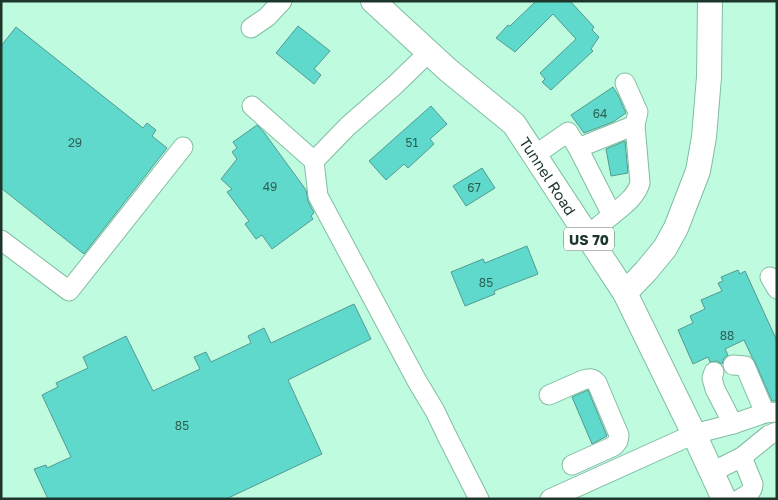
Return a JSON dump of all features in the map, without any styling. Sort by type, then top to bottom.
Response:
[{"type":"main road","name":"Tunnel Road","points":[[373,1],[429,52],[514,124],[624,293],[724,499]]},
{"type":"main road","points":[[624,293],[665,248],[676,228],[698,171],[704,137],[709,77],[710,1]]},
{"type":"street","points":[[251,28],[267,17],[282,1]]},
{"type":"street","points":[[314,161],[348,126],[429,52]]},
{"type":"street","points":[[587,236],[625,205],[634,195],[640,183],[635,125],[638,112],[625,84]]},
{"type":"street","points":[[252,106],[314,161],[318,196],[417,381],[436,411],[479,499]]},
{"type":"street","points":[[578,148],[635,125]]},
{"type":"street","points":[[535,155],[568,132],[612,215]]},
{"type":"street","points":[[1,240],[69,291],[184,147]]},
{"type":"street","points":[[550,499],[694,434],[771,413],[745,366],[732,365]]},
{"type":"street","points":[[714,372],[712,378],[716,389],[733,424]]},
{"type":"street","points":[[549,396],[583,380],[589,378],[594,380],[598,383],[619,435],[618,441],[614,446],[572,465]]},
{"type":"street","points":[[712,472],[742,458],[769,435],[777,432]]},
{"type":"street","points":[[740,499],[753,489],[753,484],[742,458]]},
{"type":"building","points":[[536,1],[570,1],[594,27],[592,30],[599,37],[591,49],[593,51],[551,90],[542,82],[545,79],[540,73],[576,39],[553,14],[515,52],[496,38]]},
{"type":"building","points":[[298,26],[330,51],[314,69],[321,75],[314,84],[276,53]]},
{"type":"building","points":[[16,27],[143,128],[147,123],[156,130],[152,136],[167,148],[84,254],[1,188],[1,46]]},
{"type":"building","points":[[613,87],[626,113],[613,122],[584,133],[571,115]]},
{"type":"building","points":[[431,106],[447,124],[430,139],[434,144],[408,168],[404,164],[386,180],[369,161]]},
{"type":"building","points":[[257,125],[306,190],[308,201],[314,213],[311,216],[313,219],[272,249],[262,235],[256,239],[245,224],[249,221],[227,192],[232,189],[221,179],[237,159],[232,152],[237,148],[233,142]]},
{"type":"building","points":[[625,141],[628,173],[611,176],[606,149]]},
{"type":"building","points":[[482,168],[495,188],[466,206],[453,186]]},
{"type":"building","points":[[527,246],[538,274],[494,291],[495,294],[465,306],[451,272],[483,259],[485,263]]},
{"type":"building","points":[[738,270],[740,274],[745,271],[777,341],[777,401],[772,401],[744,340],[725,349],[728,355],[724,358],[722,364],[717,361],[710,362],[708,357],[693,364],[678,330],[693,323],[690,316],[705,309],[701,300],[722,291],[718,283],[723,281],[721,277]]},
{"type":"building","points":[[354,304],[371,339],[288,380],[322,454],[226,499],[48,499],[34,469],[46,465],[47,468],[71,457],[42,395],[58,387],[56,383],[88,368],[83,357],[126,336],[153,391],[200,369],[194,357],[206,352],[211,362],[251,343],[248,336],[264,328],[271,343]]},
{"type":"building","points":[[588,390],[607,436],[592,444],[572,397]]}]
